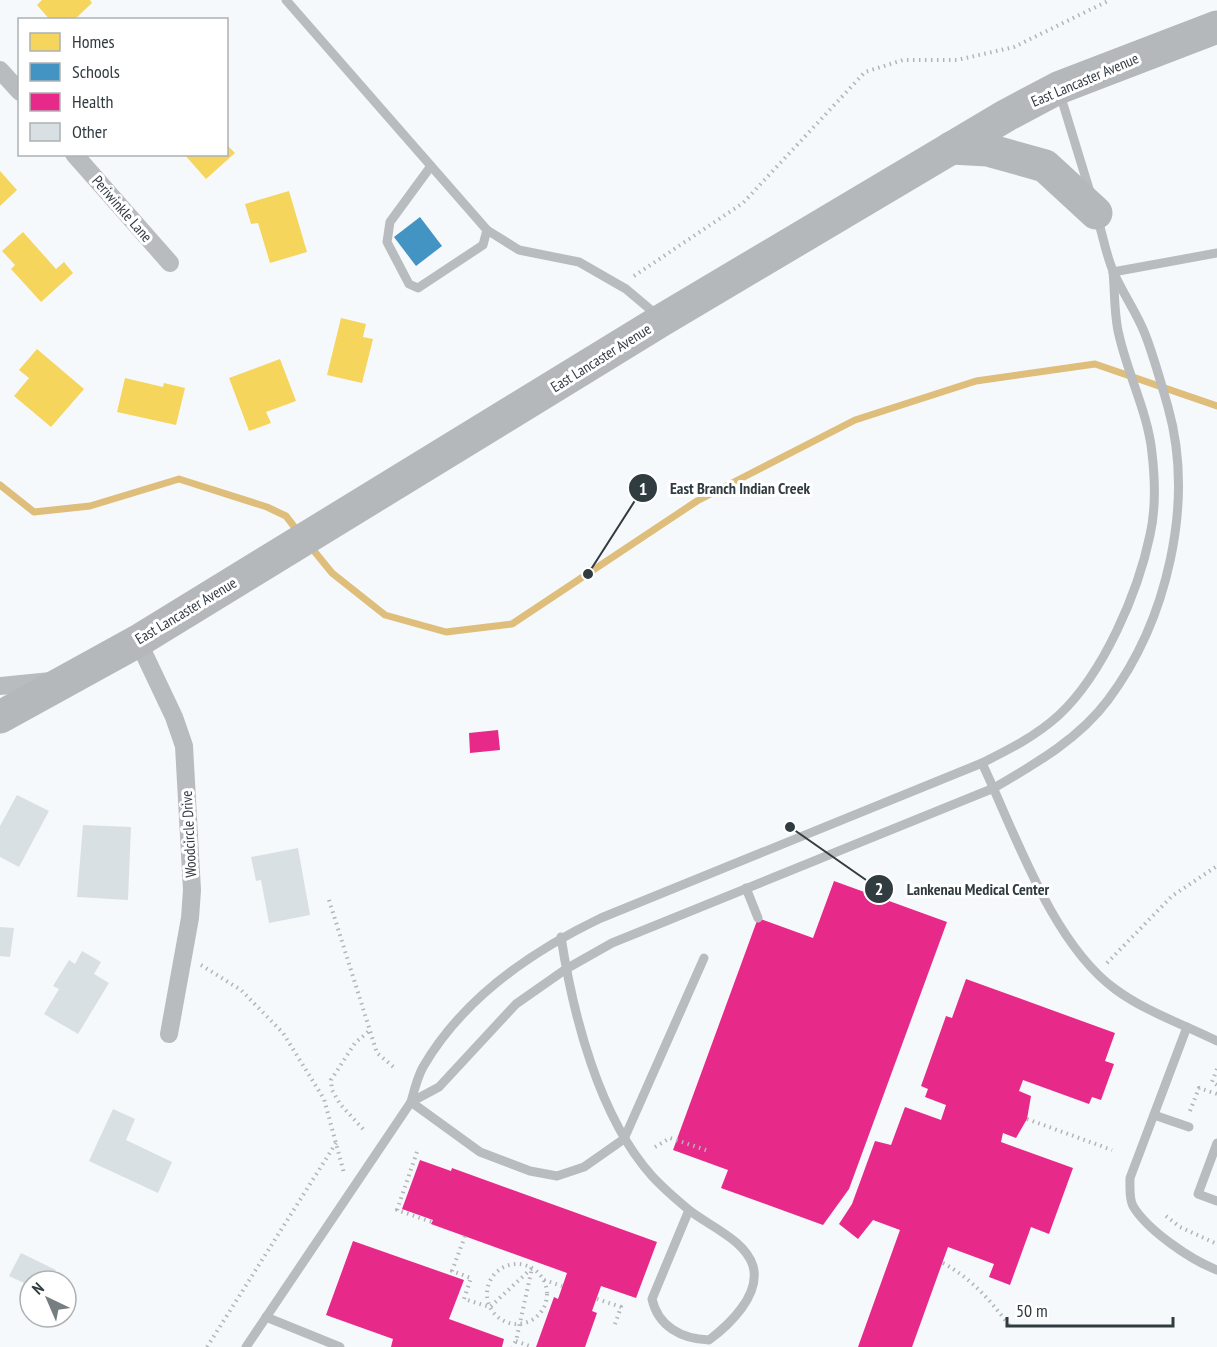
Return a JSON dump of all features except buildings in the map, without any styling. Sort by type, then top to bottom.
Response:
[{"type":"highway","name":"East Lancaster Avenue","points":[[0,717],[138,641],[662,320],[951,148],[1058,88],[1217,27]]},
{"type":"highway","points":[[951,148],[988,150],[1045,166],[1096,213]]},
{"type":"street","points":[[0,70],[18,90]]},
{"type":"street","name":"Periwinkle Lane","points":[[76,156],[170,263]]},
{"type":"street","name":"Woodcircle Drive","points":[[138,641],[174,717],[184,746],[192,890],[169,1035]]},
{"type":"street","points":[[0,686],[71,679]]},
{"type":"lane","points":[[286,0],[487,230],[519,250],[579,262],[620,285],[662,320]]},
{"type":"lane","points":[[246,1347],[411,1102],[422,1069],[468,1009],[497,980],[561,937],[982,763],[1029,739],[1059,714],[1081,689],[1117,628],[1141,571],[1151,533],[1154,469],[1143,415],[1118,333],[1113,272],[1058,88]]},
{"type":"lane","points":[[431,166],[390,222],[388,232],[387,242],[409,284],[417,288],[483,245],[487,230]]},
{"type":"lane","points":[[1113,272],[1217,253]]},
{"type":"lane","points":[[411,1102],[439,1087],[516,1004],[566,969],[612,943],[994,788],[1044,759],[1081,728],[1107,701],[1130,667],[1153,613],[1176,536],[1180,489],[1169,410],[1145,333],[1113,272]]},
{"type":"lane","points":[[982,763],[1032,874],[1079,954],[1096,975],[1135,1002],[1217,1041]]},
{"type":"lane","points":[[746,888],[758,918]]},
{"type":"lane","points":[[561,937],[566,969],[601,1094],[624,1139],[652,1176],[689,1210],[736,1244],[749,1257],[753,1268],[754,1284],[749,1295],[734,1317],[709,1340],[688,1337],[662,1323],[655,1313],[652,1299],[689,1210]]},
{"type":"lane","points":[[411,1102],[480,1152],[530,1171],[557,1176],[584,1167],[624,1139],[704,957]]},
{"type":"lane","points":[[1187,1027],[1130,1178],[1131,1204],[1146,1222],[1197,1263],[1217,1270]]},
{"type":"lane","points":[[1154,1115],[1187,1126]]},
{"type":"lane","points":[[1217,1143],[1198,1194],[1217,1201]]},
{"type":"lane","points":[[266,1317],[340,1347]]},
{"type":"path","points":[[620,285],[743,203],[865,72],[903,60],[957,60],[1014,47],[1110,0]]},
{"type":"path","points":[[1096,975],[1172,896],[1217,866]]},
{"type":"path","points":[[329,900],[376,1053],[396,1069]]},
{"type":"path","points":[[182,953],[241,990],[284,1033],[324,1099],[349,1194]]},
{"type":"path","points":[[363,1129],[340,1104],[332,1090],[331,1080],[355,1044],[369,1031]]},
{"type":"path","points":[[1217,1069],[1212,1082],[1217,1084]]},
{"type":"path","points":[[1187,1126],[1199,1088],[1217,1094]]},
{"type":"path","points":[[1027,1119],[1112,1150]]},
{"type":"path","points":[[655,1147],[670,1138],[709,1151]]},
{"type":"path","points":[[207,1347],[336,1143]]},
{"type":"path","points":[[417,1152],[397,1210],[432,1222]]},
{"type":"path","points":[[1166,1216],[1180,1227],[1217,1244]]},
{"type":"path","points":[[465,1236],[452,1271],[471,1278],[464,1299],[490,1307],[500,1318],[520,1323],[535,1317],[542,1310],[546,1290],[543,1280],[532,1268],[518,1264],[499,1270],[488,1287],[490,1307]]},
{"type":"path","points":[[943,1263],[962,1273],[984,1292],[1009,1325]]},
{"type":"path","points":[[490,1307],[532,1268]]},
{"type":"path","points":[[512,1347],[516,1341],[532,1268]]},
{"type":"path","points":[[543,1280],[562,1286]]},
{"type":"path","points":[[597,1299],[621,1307],[614,1327]]},
{"type":"path","points":[[516,1341],[532,1347]]},
{"type":"waterway","points":[[310,546],[332,573],[385,615],[446,632],[512,624],[697,501],[855,420],[976,381],[1095,364],[1217,406]]},
{"type":"waterway","points":[[0,485],[34,512],[90,506],[179,479],[267,507],[286,516],[299,533]]},
{"type":"place","name":"East Branch Indian Creek","points":[[588,574]]},
{"type":"place","name":"Lankenau Medical Center","points":[[790,827]]}]
